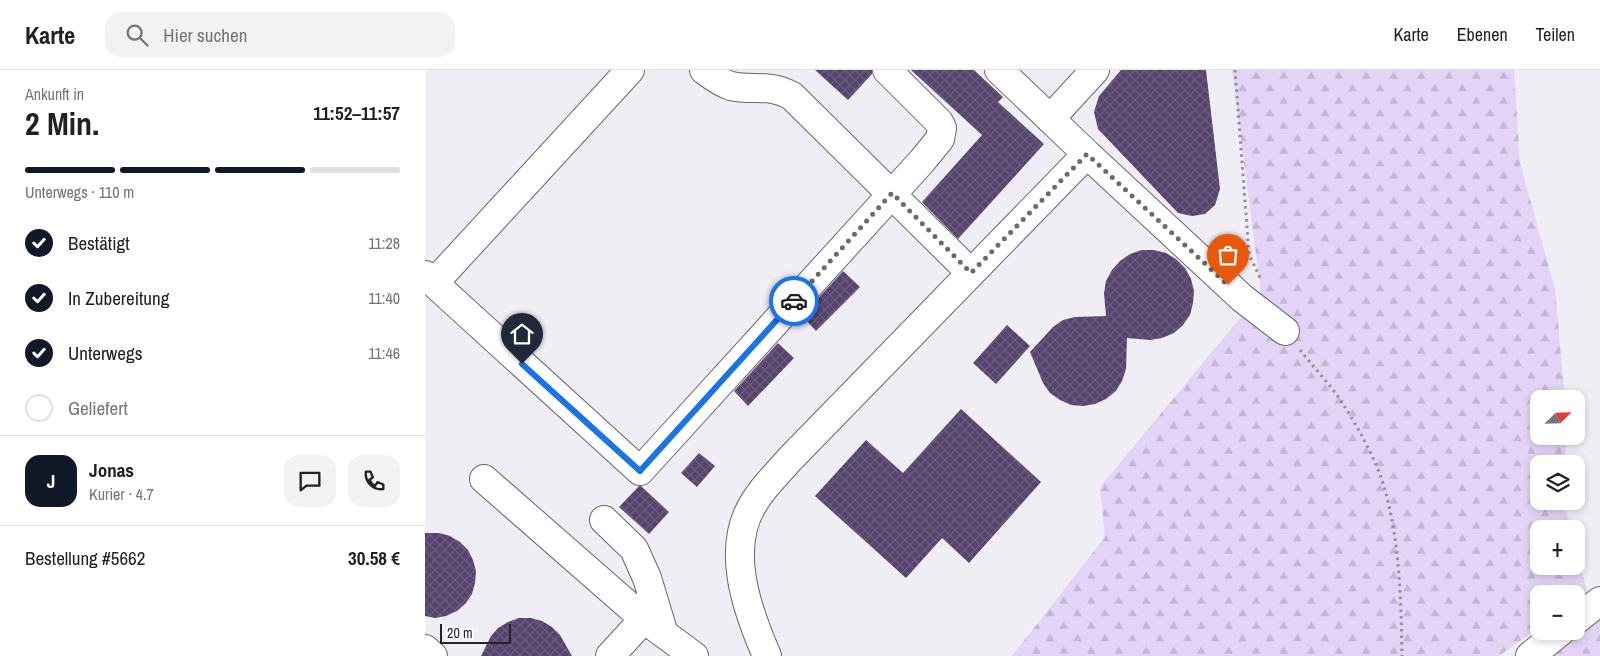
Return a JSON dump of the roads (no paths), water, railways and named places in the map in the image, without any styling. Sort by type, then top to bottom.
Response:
[{"type":"street","points":[[630,70],[429,279],[640,471],[940,139],[942,128],[939,122],[887,70]]},
{"type":"street","points":[[704,70],[713,78],[731,86],[750,78],[780,89],[792,96],[971,273]]},
{"type":"street","points":[[999,70],[1242,298],[1285,331]]},
{"type":"street","points":[[1050,119],[1095,70]]},
{"type":"street","points":[[767,656],[747,604],[739,568],[742,530],[754,501],[789,459],[1087,154]]},
{"type":"street","points":[[484,478],[654,626],[694,656]]},
{"type":"street","points":[[604,520],[634,549],[647,578],[654,626]]},
{"type":"street","points":[[1585,613],[1600,601]]},
{"type":"street","points":[[610,656],[654,626]]},
{"type":"street","points":[[1530,656],[1550,640]]},
{"type":"street","points":[[425,649],[433,656]]}]
